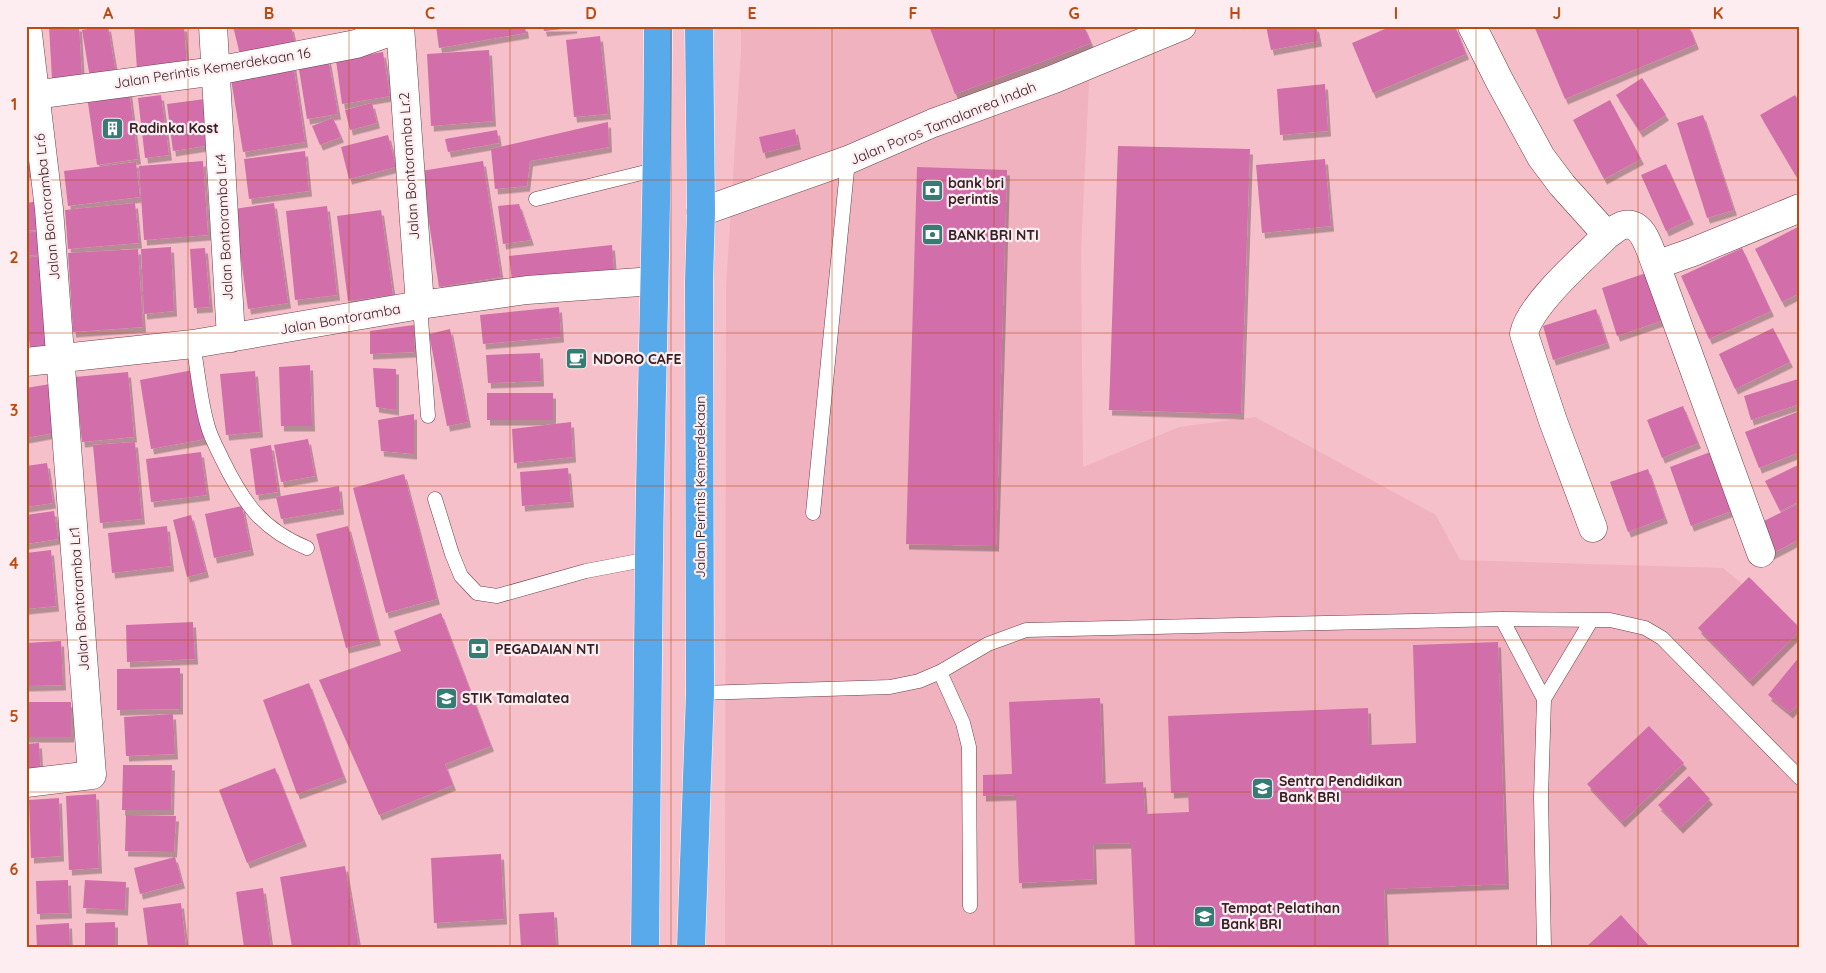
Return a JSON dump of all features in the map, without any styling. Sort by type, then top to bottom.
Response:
[{"type":"highway","points":[[646,947],[638,560],[654,281],[658,169],[658,26]]},
{"type":"highway","name":"Jalan Perintis Kemerdekaan","points":[[691,947],[700,693],[700,26]]},
{"type":"street","name":"Jalan Bontoramba Lr.6","points":[[27,26],[31,96],[49,209],[60,358]]},
{"type":"street","name":"Jalan Bontoramba Lr.4","points":[[213,26],[231,338]]},
{"type":"street","name":"Jalan Perintis Kemerdekaan 16","points":[[31,96],[216,71],[365,42],[387,33],[393,26]]},
{"type":"street","name":"Jalan Bontoramba Lr.2","points":[[400,26],[420,305]]},
{"type":"street","name":"Jalan Poros Tamalanrea Indah","points":[[701,212],[848,160],[933,123],[1054,79],[1182,26]]},
{"type":"street","points":[[1472,26],[1538,152],[1562,185],[1607,235]]},
{"type":"street","points":[[1656,265],[1693,252],[1800,208]]},
{"type":"street","points":[[1593,528],[1553,421],[1524,334],[1528,320],[1539,305],[1607,235],[1622,225],[1632,225],[1638,228],[1645,239],[1656,265],[1761,553]]},
{"type":"street","name":"Jalan Bontoramba","points":[[26,362],[193,344],[420,305],[527,290],[654,281]]},
{"type":"street","name":"Jalan Bontoramba Lr.1","points":[[26,784],[92,775],[60,358]]},
{"type":"lane","points":[[813,513],[848,160]]},
{"type":"lane","points":[[536,199],[658,169]]},
{"type":"lane","points":[[420,305],[428,416]]},
{"type":"lane","points":[[193,344],[207,426],[236,486],[259,518],[274,530],[307,548]]},
{"type":"lane","points":[[434,499],[461,576],[477,593],[497,596],[586,571],[638,560]]},
{"type":"lane","points":[[700,693],[890,687],[919,681],[940,672],[988,644],[1026,630],[1502,619],[1610,620],[1645,628],[1662,638],[1800,778]]},
{"type":"lane","points":[[1502,619],[1544,699]]},
{"type":"lane","points":[[1544,947],[1541,797],[1544,699],[1591,621]]},
{"type":"lane","points":[[940,672],[963,723],[969,746],[970,906]]},
{"type":"shaded area","name":"Sentra Pendidikan Bank BRI","points":[[741,26],[1084,26],[1091,43],[1081,251],[1083,467],[1179,427],[1255,417],[1436,515],[1460,560],[1723,568],[1800,631],[1800,947],[725,947],[726,287]]},
{"type":"building","points":[[49,26],[79,26],[82,77],[52,79]]},
{"type":"building","points":[[108,26],[117,80],[91,84],[82,30]]},
{"type":"building","points":[[134,26],[184,26],[187,67],[137,70]]},
{"type":"building","points":[[233,26],[291,26],[295,44],[241,59]]},
{"type":"building","points":[[436,26],[525,26],[526,33],[439,48]]},
{"type":"building","points":[[543,26],[574,26],[574,28],[544,31]]},
{"type":"building","points":[[929,26],[1084,26],[1091,43],[955,94]]},
{"type":"building","points":[[1266,26],[1316,26],[1319,41],[1271,50]]},
{"type":"building","points":[[1392,26],[1455,26],[1466,54],[1373,93],[1352,43]]},
{"type":"building","points":[[1534,26],[1689,26],[1696,44],[1565,99]]},
{"type":"building","points":[[600,36],[608,114],[574,117],[566,40]]},
{"type":"building","points":[[489,50],[493,121],[431,126],[427,54]]},
{"type":"building","points":[[383,52],[390,96],[342,104],[336,60]]},
{"type":"building","points":[[328,58],[338,114],[307,119],[298,63]]},
{"type":"building","points":[[293,63],[305,142],[243,152],[230,73]]},
{"type":"building","points":[[1642,78],[1666,115],[1640,132],[1616,95]]},
{"type":"building","points":[[1325,84],[1328,131],[1280,135],[1277,89]]},
{"type":"building","name":"Radinka Kost","points":[[129,90],[138,159],[97,165],[87,96]]},
{"type":"building","points":[[161,95],[169,155],[145,158],[138,98]]},
{"type":"building","points":[[1795,95],[1800,103],[1800,174],[1796,176],[1760,115]]},
{"type":"building","points":[[205,99],[211,145],[173,151],[167,104]]},
{"type":"building","points":[[1610,100],[1641,159],[1604,179],[1573,120]]},
{"type":"building","points":[[372,103],[377,123],[350,130],[345,110]]},
{"type":"building","points":[[1703,115],[1734,210],[1707,218],[1677,123]]},
{"type":"building","points":[[333,118],[341,137],[320,145],[312,126]]},
{"type":"building","points":[[608,122],[609,147],[530,161],[527,186],[495,189],[491,149]]},
{"type":"building","points":[[795,129],[798,144],[763,153],[759,137]]},
{"type":"building","points":[[497,130],[499,143],[448,152],[445,139]]},
{"type":"building","points":[[26,132],[33,172],[26,173]]},
{"type":"building","points":[[388,135],[396,167],[349,179],[341,147]]},
{"type":"building","points":[[1118,146],[1250,149],[1241,414],[1109,410]]},
{"type":"building","points":[[305,151],[309,191],[249,199],[244,159]]},
{"type":"building","points":[[1325,159],[1331,226],[1262,233],[1256,165]]},
{"type":"building","points":[[203,161],[208,235],[144,240],[139,166]]},
{"type":"building","points":[[483,161],[501,277],[439,287],[421,171]]},
{"type":"building","points":[[136,162],[140,197],[68,206],[64,171]]},
{"type":"building","points":[[1666,164],[1691,219],[1666,231],[1641,175]]},
{"type":"building","points":[[917,167],[1007,170],[996,546],[906,544]]},
{"type":"building","points":[[40,201],[43,229],[26,231],[26,203]]},
{"type":"building","points":[[135,203],[139,243],[68,249],[65,210]]},
{"type":"building","points":[[274,203],[288,303],[248,309],[234,209]]},
{"type":"building","points":[[519,204],[531,240],[503,244],[498,206]]},
{"type":"building","points":[[327,206],[337,295],[295,300],[286,211]]},
{"type":"building","points":[[381,210],[393,295],[348,301],[337,216]]},
{"type":"building","points":[[1798,227],[1800,230],[1800,293],[1782,302],[1755,249]]},
{"type":"building","points":[[46,230],[49,253],[26,256],[26,233]]},
{"type":"building","points":[[612,245],[614,270],[512,281],[509,256]]},
{"type":"building","points":[[171,247],[174,311],[144,314],[141,249]]},
{"type":"building","points":[[205,248],[210,307],[194,308],[190,249]]},
{"type":"building","points":[[1742,248],[1771,311],[1709,339],[1681,276]]},
{"type":"building","points":[[138,249],[143,327],[73,332],[68,253]]},
{"type":"building","points":[[48,255],[58,345],[30,348],[26,315],[26,258]]},
{"type":"building","points":[[1652,271],[1667,319],[1617,336],[1602,288]]},
{"type":"building","points":[[559,307],[561,337],[483,344],[480,315]]},
{"type":"building","points":[[1596,309],[1607,343],[1553,360],[1543,326]]},
{"type":"building","points":[[414,325],[414,352],[370,354],[370,331]]},
{"type":"building","points":[[1773,328],[1790,362],[1735,389],[1719,354]]},
{"type":"building","points":[[450,329],[468,422],[447,426],[429,334]]},
{"type":"building","points":[[540,353],[541,381],[488,383],[486,355]]},
{"type":"building","points":[[310,365],[312,426],[281,426],[279,367]]},
{"type":"building","points":[[373,368],[396,369],[396,410],[376,407]]},
{"type":"building","points":[[193,370],[205,439],[151,449],[140,380]]},
{"type":"building","points":[[255,371],[260,432],[226,435],[220,374]]},
{"type":"building","points":[[128,372],[134,437],[82,442],[75,377]]},
{"type":"building","points":[[1798,379],[1800,404],[1751,420],[1744,396]]},
{"type":"building","points":[[50,384],[59,432],[26,438],[26,388]]},
{"type":"building","points":[[487,393],[553,393],[553,420],[487,420]]},
{"type":"building","points":[[1683,406],[1698,443],[1662,458],[1647,420]]},
{"type":"building","points":[[1800,411],[1800,452],[1759,468],[1745,432]]},
{"type":"building","points":[[414,414],[414,454],[381,451],[378,420]]},
{"type":"building","points":[[571,422],[573,457],[514,463],[512,429]]},
{"type":"building","points":[[308,439],[315,476],[281,482],[274,445]]},
{"type":"building","points":[[135,442],[142,519],[100,523],[93,445]]},
{"type":"building","points":[[271,445],[278,492],[256,495],[250,449]]},
{"type":"building","points":[[1713,451],[1734,510],[1691,526],[1670,467]]},
{"type":"building","points":[[201,452],[207,495],[151,502],[146,459]]},
{"type":"building","points":[[47,463],[53,503],[26,507],[26,466]]},
{"type":"building","points":[[1800,464],[1800,501],[1780,511],[1765,481]]},
{"type":"building","points":[[568,468],[571,502],[522,506],[520,472]]},
{"type":"building","points":[[1648,469],[1665,518],[1628,532],[1610,482]]},
{"type":"building","points":[[404,474],[437,599],[386,613],[353,488]]},
{"type":"building","points":[[339,486],[341,509],[281,519],[276,497]]},
{"type":"building","points":[[1800,503],[1800,539],[1771,554],[1756,525]]},
{"type":"building","points":[[242,506],[251,550],[214,558],[205,514]]},
{"type":"building","points":[[54,511],[58,539],[26,544],[26,515]]},
{"type":"building","points":[[191,515],[206,572],[187,577],[173,520]]},
{"type":"building","points":[[167,526],[171,566],[112,573],[108,533]]},
{"type":"building","points":[[348,526],[378,640],[346,648],[316,534]]},
{"type":"building","points":[[51,550],[56,606],[26,609],[26,553]]},
{"type":"building","points":[[1749,577],[1800,628],[1800,631],[1750,681],[1698,628]]},
{"type":"building","points":[[441,613],[491,746],[445,764],[453,785],[379,815],[319,680],[401,651],[394,631]]},
{"type":"building","points":[[193,622],[195,659],[127,662],[126,625]]},
{"type":"building","points":[[61,641],[63,685],[26,686],[26,643]]},
{"type":"building","name":"Tempat Pelatihan Bank BRI","points":[[1498,642],[1506,884],[1384,889],[1386,947],[1135,947],[1131,843],[1093,844],[1094,879],[1019,883],[1016,795],[983,796],[983,775],[1012,774],[1009,702],[1100,698],[1103,784],[1143,782],[1145,814],[1189,812],[1188,792],[1171,793],[1168,716],[1368,708],[1369,745],[1416,743],[1413,645]]},
{"type":"building","points":[[1800,656],[1800,702],[1790,713],[1768,695]]},
{"type":"building","points":[[180,668],[180,709],[117,710],[117,669]]},
{"type":"building","points":[[309,683],[344,777],[297,794],[263,700]]},
{"type":"building","points":[[26,702],[71,702],[71,737],[26,737]]},
{"type":"building","points":[[173,714],[175,754],[126,756],[124,717]]},
{"type":"building","points":[[1649,726],[1684,763],[1622,822],[1587,784]]},
{"type":"building","points":[[39,743],[41,779],[26,780],[26,744]]},
{"type":"building","points":[[123,765],[172,765],[171,810],[122,810]]},
{"type":"building","points":[[275,768],[304,841],[247,863],[219,790]]},
{"type":"building","points":[[1689,776],[1710,799],[1680,828],[1658,805]]},
{"type":"building","points":[[96,794],[99,868],[69,870],[66,796]]},
{"type":"building","points":[[59,798],[61,856],[31,858],[29,800]]},
{"type":"building","points":[[126,815],[176,816],[174,852],[125,851]]},
{"type":"building","points":[[501,854],[504,919],[434,923],[431,858]]},
{"type":"building","points":[[175,857],[182,883],[140,894],[134,868]]},
{"type":"building","points":[[345,866],[359,947],[292,947],[280,877]]},
{"type":"building","points":[[68,880],[69,913],[37,914],[36,881]]},
{"type":"building","points":[[85,880],[126,882],[125,910],[83,908]]},
{"type":"building","points":[[263,888],[271,947],[244,947],[236,892]]},
{"type":"building","points":[[181,903],[186,947],[148,947],[143,908]]},
{"type":"building","points":[[554,912],[556,945],[521,947],[519,914]]},
{"type":"building","points":[[1621,915],[1650,947],[1586,947]]},
{"type":"building","points":[[115,922],[115,947],[85,947],[85,923]]},
{"type":"building","points":[[69,923],[70,947],[37,947],[36,925]]},
{"type":"place","name":"Radinka Kost","points":[[113,128]]},
{"type":"place","name":"bank bri perintis","points":[[932,191]]},
{"type":"place","name":"BANK BRI NTI","points":[[932,235]]},
{"type":"place","name":"NDORO CAFE","points":[[577,359]]},
{"type":"place","name":"PEGADAIAN NTI","points":[[479,649]]},
{"type":"place","name":"STIK Tamalatea","points":[[446,698]]},
{"type":"place","name":"Sentra Pendidikan Bank BRI","points":[[1263,789]]},
{"type":"place","name":"Tempat Pelatihan Bank BRI","points":[[1205,916]]}]
